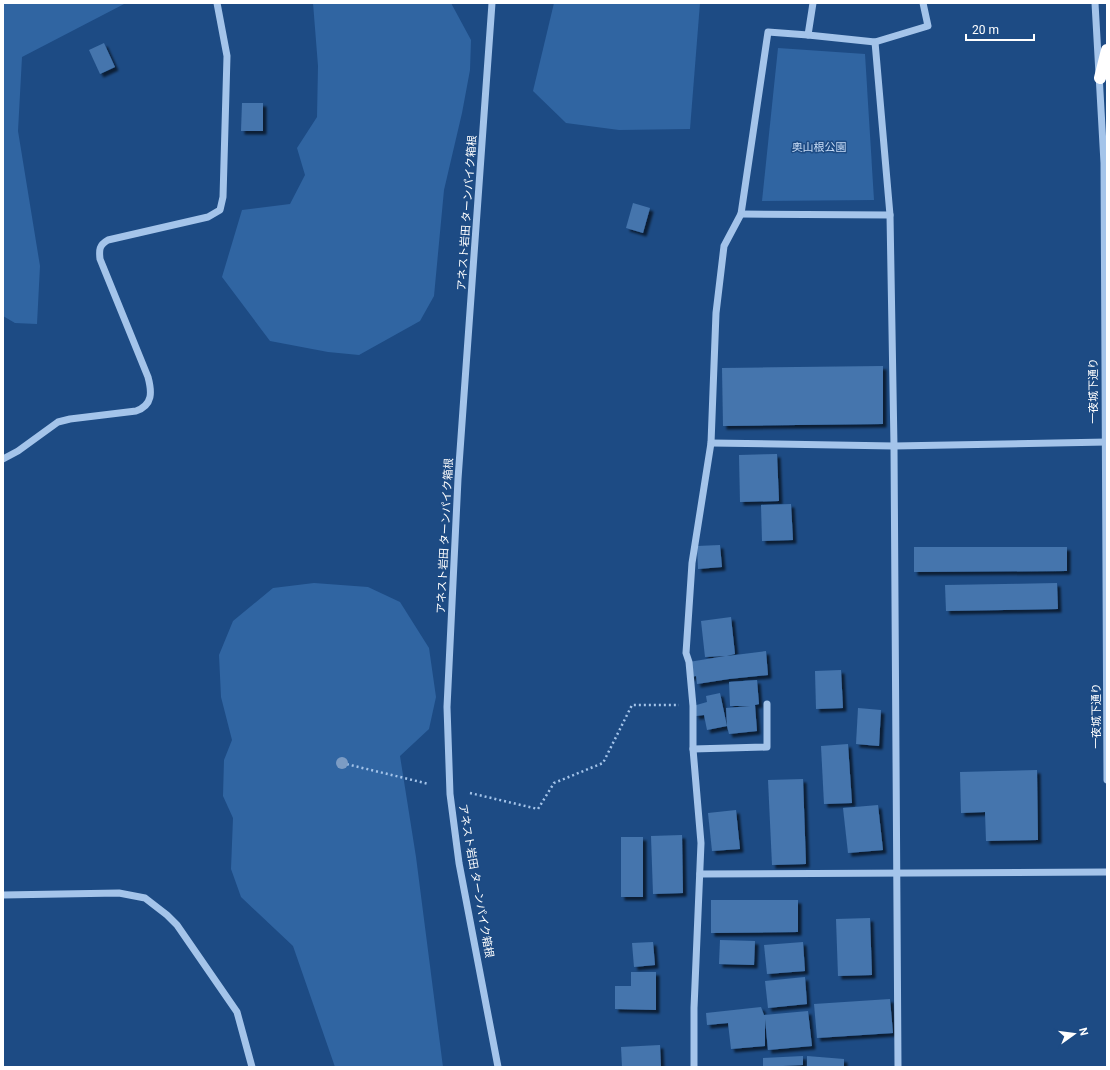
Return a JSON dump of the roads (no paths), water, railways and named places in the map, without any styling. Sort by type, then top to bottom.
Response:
[{"type":"highway","points":[[1100,78],[1107,50]]},
{"type":"street","points":[[3,459],[18,451],[49,427],[58,422],[70,419],[136,411],[147,405],[151,386],[100,260],[99,251],[101,244],[108,240],[208,218],[220,210],[223,197],[227,56],[217,3]]},
{"type":"street","name":"アネスト岩田 ターンパイク箱根","points":[[492,3],[458,479],[447,707],[450,794],[459,863],[498,1067]]},
{"type":"street","points":[[808,36],[814,3]]},
{"type":"street","points":[[694,1067],[694,1008],[701,843],[693,749],[693,706],[689,662],[686,653],[692,563],[711,443],[716,313],[724,246],[741,214],[768,32],[876,42],[928,26],[923,3]]},
{"type":"street","name":"一夜城下通り","points":[[1095,3],[1104,162],[1107,780]]},
{"type":"street","points":[[876,42],[890,215],[894,446],[898,1067]]},
{"type":"street","points":[[1104,162],[1107,155]]},
{"type":"street","points":[[741,214],[890,215]]},
{"type":"street","points":[[711,443],[894,446],[1106,442]]},
{"type":"street","points":[[693,749],[767,747],[767,704]]},
{"type":"street","points":[[700,874],[1107,872]]},
{"type":"street","points":[[3,895],[119,893],[145,898],[151,902],[177,925],[237,1012],[252,1067]]},
{"type":"park label","name":"奥山根公園","points":[[819,147]]}]
